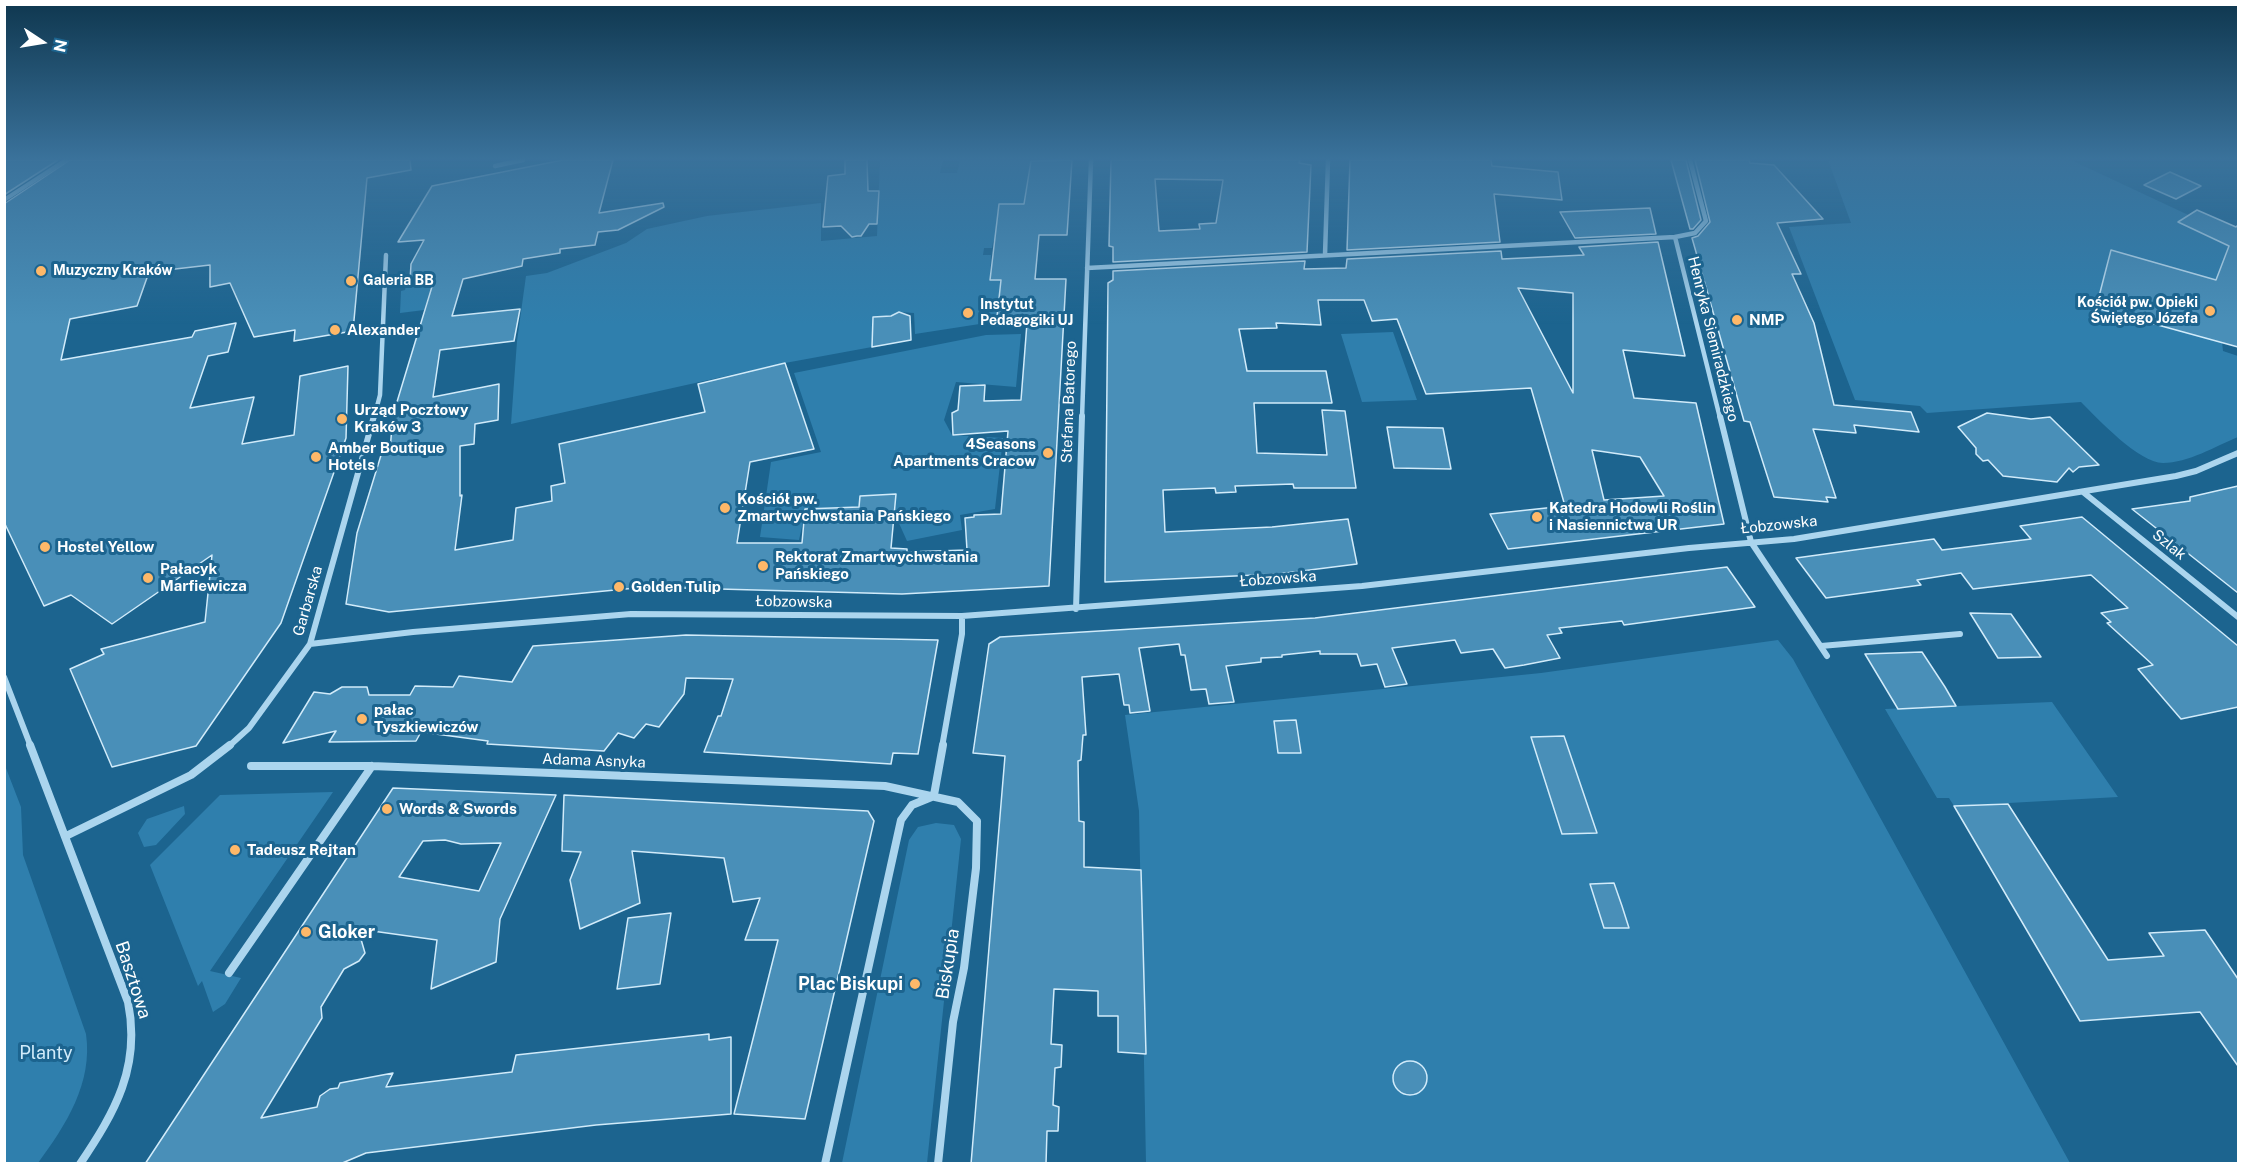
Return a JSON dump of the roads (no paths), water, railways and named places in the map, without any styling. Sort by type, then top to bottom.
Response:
[{"type":"street","name":"Stefana Batorego","points":[[1076,609],[1089,215]]},
{"type":"street","points":[[1325,255],[1326,215]]},
{"type":"street","name":"Henryka Siemiradzkiego","points":[[1704,215],[1706,221],[1695,232],[1675,237],[1751,542],[1827,656]]},
{"type":"street","points":[[1087,268],[1675,237]]},
{"type":"street","name":"Garbarska","points":[[66,836],[191,775],[214,760],[249,728],[310,644],[380,395],[386,255]]},
{"type":"street","name":"Łobzowska","points":[[310,644],[412,632],[631,614],[963,616],[1362,586],[1794,539],[2083,492],[2196,471],[2238,453]]},
{"type":"street","name":"Szlak","points":[[2083,492],[2238,617]]},
{"type":"street","points":[[825,1164],[901,820],[912,805],[934,795],[962,634],[963,616]]},
{"type":"street","points":[[1821,646],[1960,634]]},
{"type":"street","name":"Basztowa","points":[[4,677],[128,1002],[134,1035],[129,1070],[118,1100],[80,1164]]},
{"type":"street","name":"Adama Asnyka","points":[[251,766],[372,766],[885,786],[934,795]]},
{"type":"street","points":[[229,973],[372,766]]},
{"type":"street","name":"Biskupia","points":[[934,795],[958,802],[977,821],[976,868],[964,968],[953,1022],[938,1164]]},
{"type":"place","name":"Muzyczny Kraków","points":[[41,271]]},
{"type":"place","name":"Galeria BB","points":[[351,281]]},
{"type":"place","name":"Kościół pw. Opieki Świętego Józefa","points":[[2210,311]]},
{"type":"place","name":"Instytut Pedagogiki UJ","points":[[968,313]]},
{"type":"place","name":"NMP","points":[[1737,320]]},
{"type":"place","name":"Alexander","points":[[335,330]]},
{"type":"place","name":"Urząd Pocztowy Kraków 3","points":[[342,419]]},
{"type":"place","name":"4Seasons Apartments Cracow","points":[[1048,453]]},
{"type":"place","name":"Amber Boutique Hotels","points":[[316,457]]},
{"type":"place","name":"Kościół pw. Zmartwychwstania Pańskiego","points":[[725,508]]},
{"type":"place","name":"Katedra Hodowli Roślin i Nasiennictwa UR","points":[[1537,517]]},
{"type":"place","name":"Hostel Yellow","points":[[45,547]]},
{"type":"place","name":"Rektorat Zmartwychwstania Pańskiego","points":[[763,566]]},
{"type":"place","name":"Pałacyk Marfiewicza","points":[[148,578]]},
{"type":"place","name":"Golden Tulip","points":[[619,587]]},
{"type":"place","name":"pałac Tyszkiewiczów","points":[[362,719]]},
{"type":"place","name":"Words & Swords","points":[[387,809]]},
{"type":"place","name":"Tadeusz Rejtan","points":[[235,850]]},
{"type":"place","name":"Gloker","points":[[306,932]]},
{"type":"place","name":"Plac Biskupi","points":[[915,984]]},
{"type":"park label","name":"Planty","points":[[46,1053]]}]
